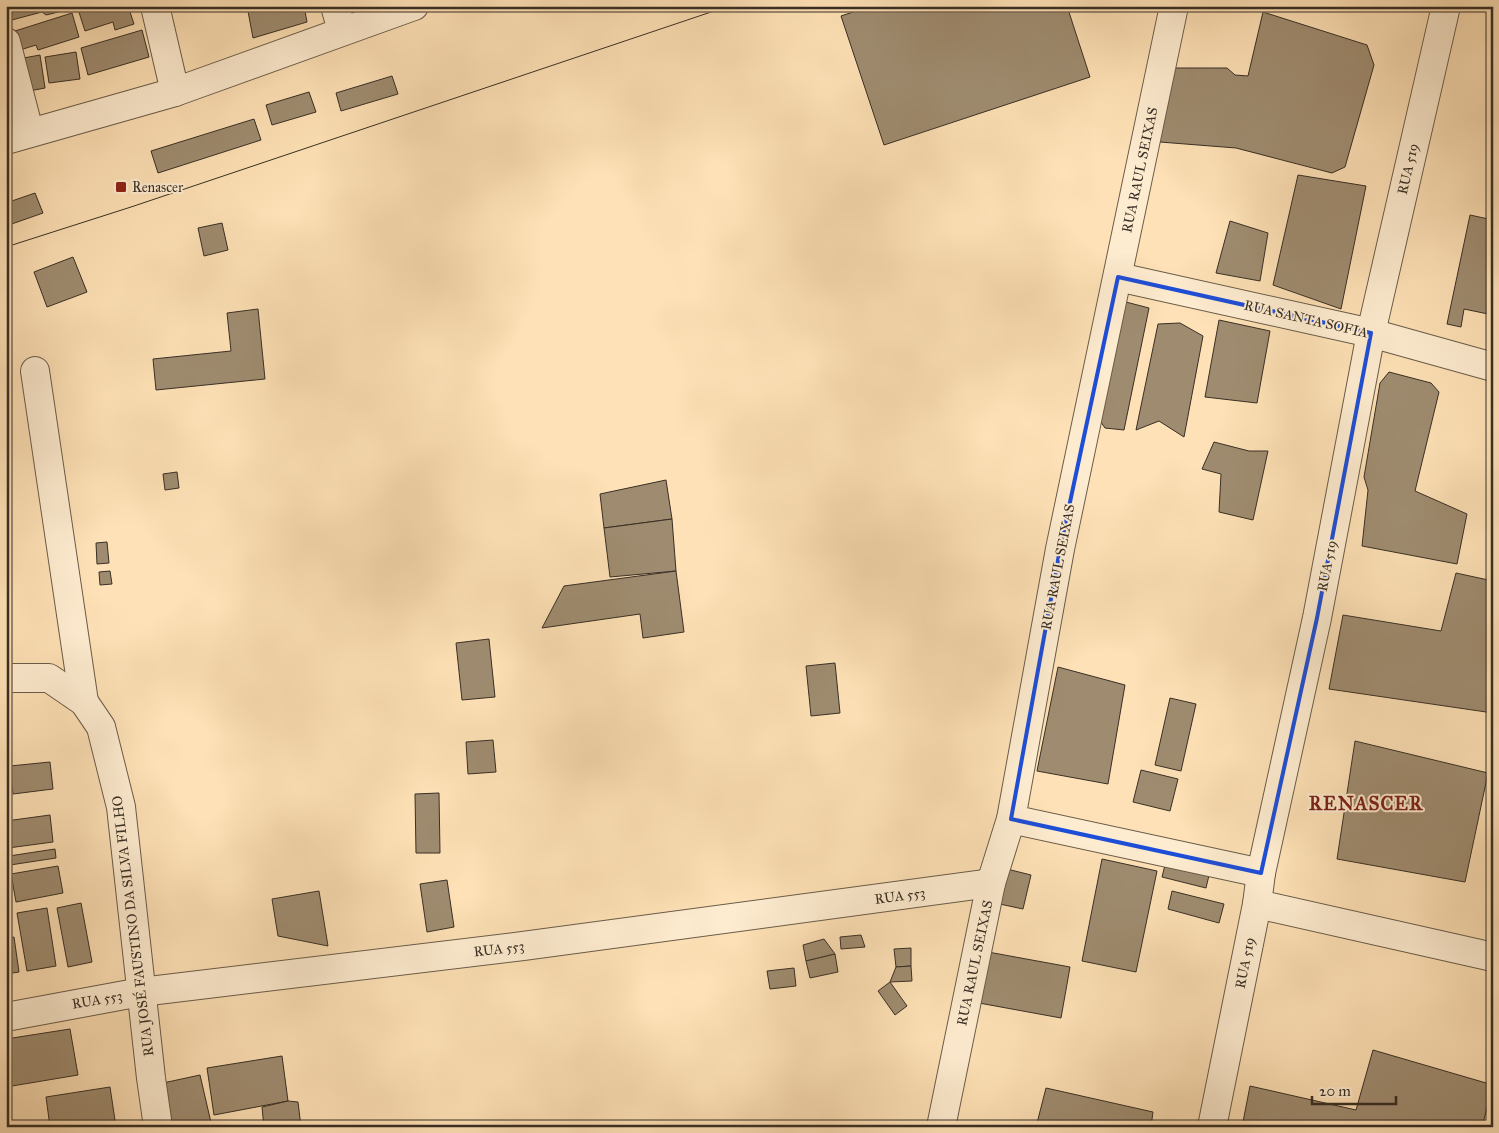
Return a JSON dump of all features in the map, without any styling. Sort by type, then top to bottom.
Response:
[{"type":"street","points":[[155,6],[175,92]]},
{"type":"street","points":[[6,42],[18,136],[175,92],[339,18],[414,6]]},
{"type":"street","name":"RUA RAUL SEIXAS","points":[[941,1127],[991,883],[1011,819],[1060,549],[1174,6]]},
{"type":"street","name":"RUA 519","points":[[1212,1127],[1257,904],[1261,872],[1317,618],[1371,334],[1446,6]]},
{"type":"street","name":"RUA SANTA SOFIA","points":[[1118,277],[1371,334],[1493,367]]},
{"type":"street","points":[[35,371],[84,702]]},
{"type":"street","points":[[6,678],[49,678],[84,702]]},
{"type":"street","name":"RUA JOSÉ FAUSTINO DA SILVA FILHO","points":[[84,702],[101,727],[121,807],[158,1127]]},
{"type":"street","points":[[1011,819],[1261,872]]},
{"type":"street","name":"RUA 553","points":[[6,1016],[141,992],[533,945],[991,883]]},
{"type":"street","points":[[1257,904],[1493,957]]},
{"type":"highlighted area","points":[[1118,277],[1371,333],[1317,618],[1261,873],[1011,819],[1060,549]]},
{"type":"building","points":[[6,6],[70,6],[71,9],[46,15],[42,12],[8,21]]},
{"type":"building","points":[[77,6],[128,6],[134,24],[115,30],[113,22],[85,31]]},
{"type":"building","points":[[247,6],[304,6],[307,22],[253,38]]},
{"type":"building","points":[[871,6],[1067,6],[1090,77],[884,145],[841,16]]},
{"type":"building","points":[[1263,12],[1367,45],[1374,65],[1345,167],[1332,173],[1236,148],[1160,142],[1152,113],[1161,68],[1227,68],[1235,75],[1248,76]]},
{"type":"building","points":[[72,13],[79,37],[38,50],[36,45],[20,50],[15,31]]},
{"type":"building","points":[[142,30],[149,57],[88,75],[81,48]]},
{"type":"building","points":[[76,52],[80,79],[49,83],[45,57]]},
{"type":"building","points":[[40,55],[45,88],[24,92],[18,59]]},
{"type":"building","points":[[392,76],[398,94],[341,111],[336,93]]},
{"type":"building","points":[[309,92],[316,112],[272,125],[266,105]]},
{"type":"building","points":[[254,119],[261,140],[158,173],[151,151]]},
{"type":"building","points":[[1298,175],[1366,186],[1341,309],[1273,285]]},
{"type":"building","points":[[35,193],[43,213],[6,226],[6,203]]},
{"type":"building","points":[[1470,215],[1493,220],[1493,315],[1464,309],[1461,327],[1447,324]]},
{"type":"building","points":[[1230,221],[1268,233],[1260,281],[1216,273]]},
{"type":"building","points":[[222,223],[228,250],[204,256],[198,228]]},
{"type":"building","points":[[73,257],[87,292],[47,307],[34,272]]},
{"type":"building","points":[[1122,301],[1149,308],[1124,430],[1105,428],[1096,415]]},
{"type":"building","points":[[258,309],[265,379],[156,390],[153,359],[231,351],[227,313]]},
{"type":"building","points":[[1219,320],[1270,331],[1257,403],[1205,397]]},
{"type":"building","points":[[1180,323],[1203,336],[1184,437],[1159,421],[1136,430],[1158,324]]},
{"type":"building","points":[[1389,372],[1431,383],[1439,392],[1415,491],[1467,514],[1457,564],[1362,546],[1368,490],[1364,477],[1380,383]]},
{"type":"building","points":[[1214,442],[1249,451],[1268,451],[1253,520],[1219,512],[1221,474],[1202,469]]},
{"type":"building","points":[[177,472],[179,488],[165,490],[163,474]]},
{"type":"building","points":[[666,480],[672,519],[604,528],[600,494]]},
{"type":"building","points":[[672,519],[676,571],[610,577],[604,528]]},
{"type":"building","points":[[107,542],[109,563],[97,564],[96,543]]},
{"type":"building","points":[[110,571],[112,584],[100,585],[99,572]]},
{"type":"building","points":[[676,571],[684,632],[643,638],[640,614],[542,628],[564,586]]},
{"type":"building","points":[[1456,573],[1493,581],[1493,713],[1329,689],[1343,615],[1441,631]]},
{"type":"building","points":[[489,639],[495,697],[462,700],[456,643]]},
{"type":"building","points":[[835,663],[840,713],[811,716],[806,666]]},
{"type":"building","points":[[1058,667],[1125,685],[1108,784],[1037,771]]},
{"type":"building","points":[[1170,698],[1196,704],[1181,771],[1155,765]]},
{"type":"building","points":[[493,740],[496,772],[468,774],[466,742]]},
{"type":"building","points":[[1355,741],[1488,773],[1465,882],[1337,859]]},
{"type":"building","points":[[50,762],[53,789],[13,794],[10,766]]},
{"type":"building","points":[[1141,770],[1178,779],[1170,811],[1133,802]]},
{"type":"building","points":[[439,793],[440,853],[416,853],[415,794]]},
{"type":"building","points":[[50,815],[53,842],[8,848],[6,821]]},
{"type":"building","points":[[55,849],[56,858],[10,865],[9,856]]},
{"type":"building","points":[[1167,857],[1211,867],[1206,888],[1162,877]]},
{"type":"building","points":[[1102,859],[1157,871],[1136,972],[1082,961]]},
{"type":"building","points":[[58,866],[63,893],[16,902],[11,874]]},
{"type":"building","points":[[1003,868],[1031,875],[1023,909],[995,903]]},
{"type":"building","points":[[447,880],[454,927],[427,932],[420,884]]},
{"type":"building","points":[[319,891],[328,946],[278,936],[272,899]]},
{"type":"building","points":[[1172,891],[1224,904],[1219,923],[1168,909]]},
{"type":"building","points":[[81,903],[92,962],[68,967],[57,908]]},
{"type":"building","points":[[47,908],[56,966],[27,971],[17,913]]},
{"type":"building","points":[[861,935],[865,947],[841,949],[840,937]]},
{"type":"building","points":[[14,937],[19,972],[6,974],[6,938]]},
{"type":"building","points":[[824,939],[835,954],[806,961],[803,945]]},
{"type":"building","points":[[911,948],[911,966],[896,967],[894,949]]},
{"type":"building","points":[[988,952],[1070,967],[1061,1018],[979,1003]]},
{"type":"building","points":[[835,954],[838,972],[810,978],[806,961]]},
{"type":"building","points":[[911,966],[912,981],[890,982],[896,967]]},
{"type":"building","points":[[794,968],[796,986],[770,989],[767,971]]},
{"type":"building","points":[[890,982],[907,1006],[895,1015],[878,991]]},
{"type":"building","points":[[70,1029],[78,1075],[6,1087],[6,1039]]},
{"type":"building","points":[[1373,1050],[1493,1085],[1482,1127],[1242,1127],[1250,1086],[1356,1110]]},
{"type":"building","points":[[282,1056],[288,1101],[214,1115],[207,1068]]},
{"type":"building","points":[[200,1075],[212,1127],[173,1127],[163,1083]]},
{"type":"building","points":[[110,1087],[116,1127],[50,1127],[46,1097]]},
{"type":"building","points":[[1046,1088],[1153,1112],[1151,1127],[1036,1127]]},
{"type":"building","points":[[288,1101],[298,1102],[301,1127],[264,1127],[262,1107]]},
{"type":"building","points":[[37,1123],[38,1127],[19,1127],[19,1125]]},
{"type":"tram line","points":[[6,247],[131,207],[729,6]]},
{"type":"place","name":"Renascer","points":[[121,187]]},
{"type":"district","name":"RENASCER","points":[[1366,803]]}]
